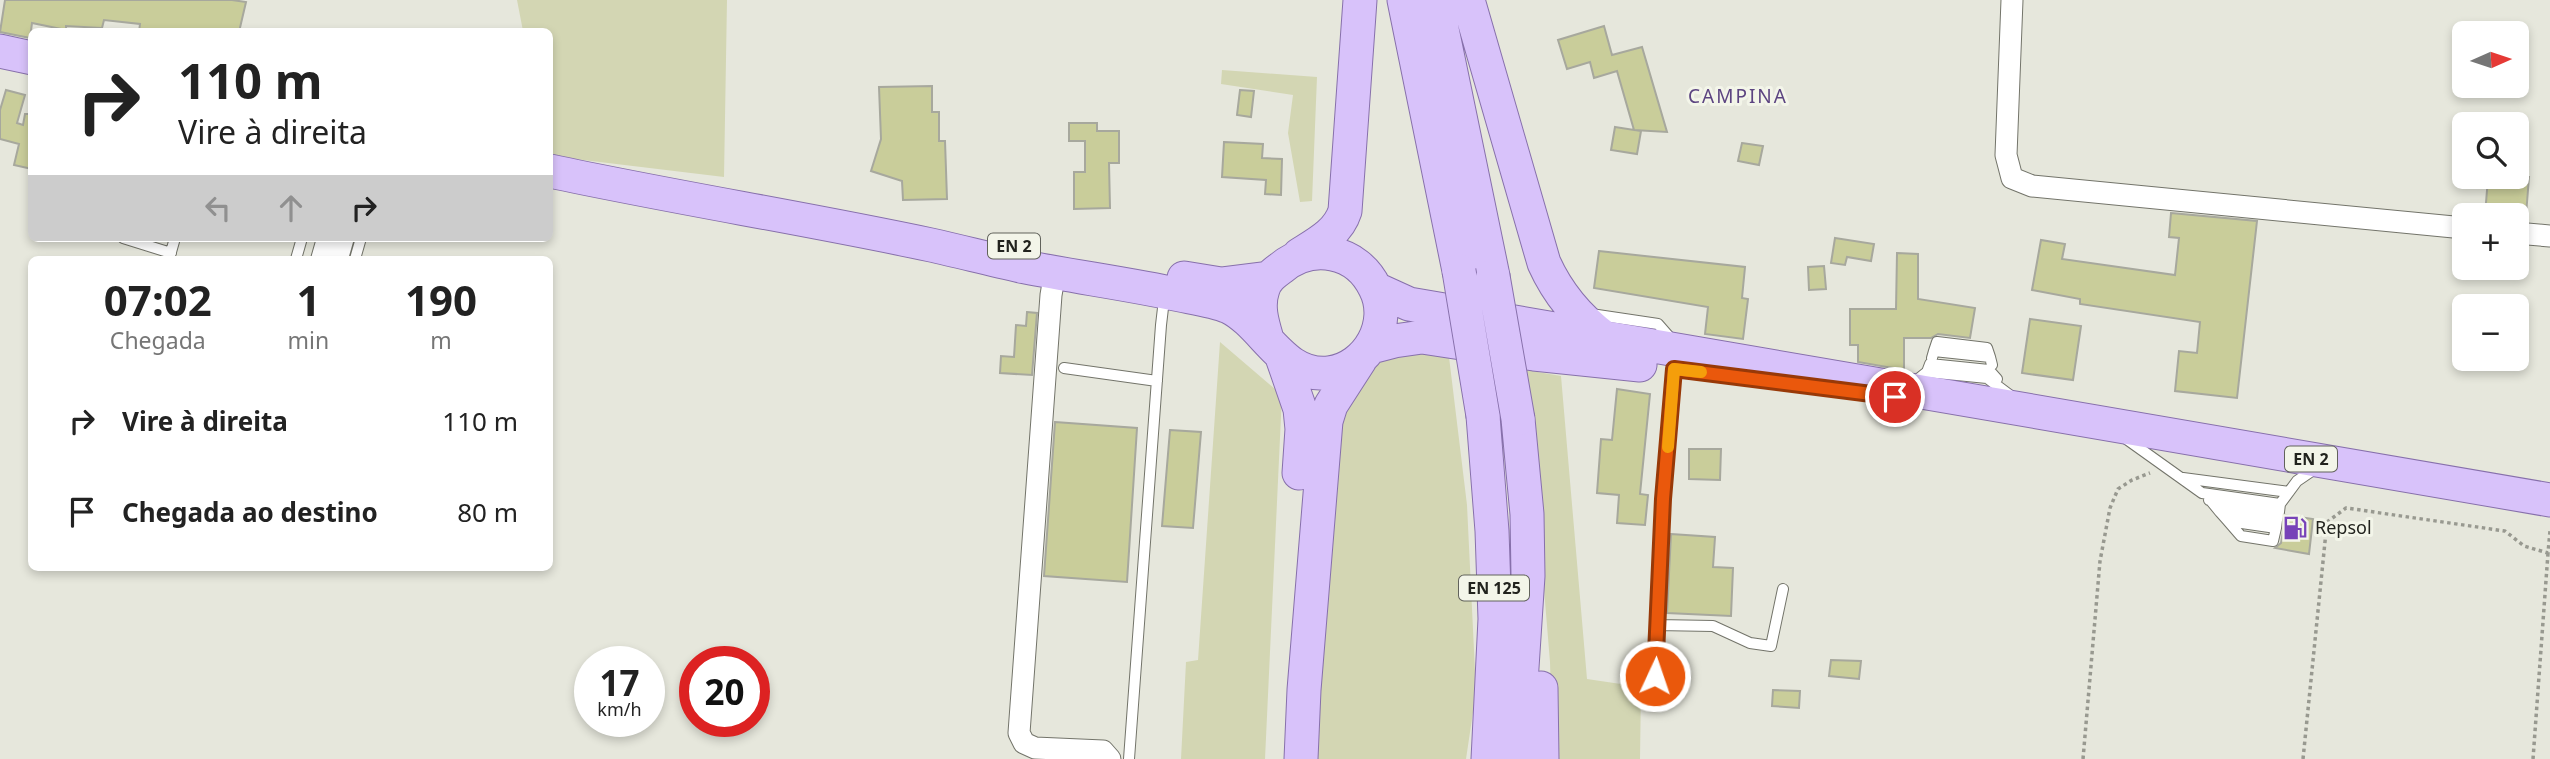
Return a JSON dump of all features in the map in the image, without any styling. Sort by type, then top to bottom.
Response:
[{"type":"main road","points":[[1281,759],[1302,429],[1297,396],[1260,316],[1260,302],[1263,289],[1277,271],[1334,231],[1342,222],[1345,211],[1360,0]]},
{"type":"main road","name":"EN 125","points":[[1404,0],[1459,271],[1483,416],[1492,531],[1495,618],[1488,759]]},
{"type":"main road","name":"EN 125","points":[[1436,0],[1493,276],[1518,419],[1527,514],[1528,576],[1516,759]]},
{"type":"main road","points":[[1468,0],[1544,263],[1553,283],[1575,312],[1605,338]]},
{"type":"main road","points":[[0,51],[28,57]]},
{"type":"main road","name":"EN 2","points":[[553,171],[1055,272],[1183,295],[1230,308],[1274,348],[1310,371],[1327,373],[1345,369],[1366,353],[1394,341],[1422,337],[1534,354],[1925,367],[2073,420]]},
{"type":"main road","name":"EN 2","points":[[757,212],[931,233],[1221,284],[1277,271],[1300,256],[1317,252],[1335,253],[1351,260],[1365,272],[1376,289],[1409,304],[1605,338],[1679,360],[2105,425],[2550,500]]},
{"type":"main road","points":[[1301,759],[1326,421],[1331,405],[1366,353],[1380,321],[1376,289]]},
{"type":"main road","points":[[1527,514],[1536,567],[1540,620],[1542,759]]},
{"type":"street","points":[[2012,0],[2006,155],[2012,178],[2032,187],[2452,227]]},
{"type":"street","points":[[2529,234],[2550,236]]},
{"type":"street","points":[[1055,272],[1019,733],[1024,743],[1035,748],[1077,755],[1103,751],[1110,759]]},
{"type":"lane","points":[[133,242],[170,256]]},
{"type":"lane","points":[[1138,287],[1155,306],[1161,325]]},
{"type":"lane","points":[[1129,759],[1161,325],[1163,308],[1171,300],[1183,295]]},
{"type":"lane","points":[[1575,312],[1658,324],[1679,360],[1663,499],[1655,676]]},
{"type":"lane","points":[[1925,367],[1937,342],[1987,348],[2000,382]]},
{"type":"lane","points":[[1925,367],[1991,361]]},
{"type":"lane","points":[[1925,367],[1989,370],[2023,404]]},
{"type":"lane","points":[[1064,368],[1157,381]]},
{"type":"lane","points":[[2105,425],[2202,493],[2232,524],[2277,520]]},
{"type":"lane","points":[[2277,520],[2289,492],[2306,473],[2326,462]]},
{"type":"lane","points":[[2181,477],[2289,492]]},
{"type":"lane","points":[[2202,493],[2277,520]]},
{"type":"lane","points":[[2211,501],[2277,520]]},
{"type":"lane","points":[[2220,512],[2277,520]]},
{"type":"lane","points":[[1657,625],[1713,626],[1750,643],[1771,646],[1783,589]]},
{"type":"path","points":[[2083,759],[2100,561],[2109,508],[2118,489],[2166,467]]},
{"type":"path","points":[[2303,759],[2327,522],[2346,508],[2505,531],[2524,546],[2548,553]]},
{"type":"path","points":[[2533,759],[2550,531]]},
{"type":"green space","points":[[517,0],[727,0],[724,177],[553,156],[553,28],[522,28]]},
{"type":"green space","points":[[1222,70],[1317,77],[1312,201],[1300,202],[1288,133],[1293,95],[1221,84]]},
{"type":"green space","points":[[1220,342],[1282,395],[1265,759],[1181,759],[1186,662],[1198,660]]},
{"type":"green space","points":[[1411,350],[1449,357],[1467,505],[1476,692],[1466,759],[1308,759],[1337,433],[1348,392],[1381,357]]},
{"type":"green space","points":[[1526,370],[1561,376],[1587,679],[1641,687],[1640,759],[1553,759],[1550,662]]},
{"type":"building","points":[[5,0],[246,2],[240,28],[140,28],[140,24],[104,20],[102,28],[56,28],[32,23],[31,28],[28,28],[28,38],[0,32]]},
{"type":"building","points":[[1604,26],[1612,55],[1642,47],[1667,132],[1634,130],[1617,71],[1594,78],[1590,62],[1567,69],[1558,40]]},
{"type":"building","points":[[932,86],[932,112],[939,112],[939,141],[945,141],[947,199],[903,200],[902,181],[871,171],[881,139],[879,87]]},
{"type":"building","points":[[6,90],[25,95],[17,123],[23,125],[25,114],[28,114],[28,168],[14,165],[19,144],[0,139],[0,110]]},
{"type":"building","points":[[1240,90],[1254,91],[1251,117],[1237,115]]},
{"type":"building","points":[[1069,123],[1097,123],[1097,131],[1119,131],[1119,163],[1109,163],[1110,208],[1074,209],[1074,172],[1085,172],[1085,141],[1069,141]]},
{"type":"building","points":[[1615,127],[1641,131],[1637,154],[1611,150]]},
{"type":"building","points":[[1224,142],[1263,144],[1262,158],[1282,159],[1281,195],[1265,194],[1266,180],[1222,177]]},
{"type":"building","points":[[1742,143],[1763,146],[1759,165],[1738,161]]},
{"type":"building","points":[[2487,189],[2528,189],[2527,203],[2486,203]]},
{"type":"building","points":[[2171,213],[2257,221],[2237,398],[2175,391],[2179,351],[2197,353],[2200,322],[2080,304],[2080,299],[2032,290],[2041,240],[2065,244],[2062,259],[2175,275],[2179,238],[2169,237]]},
{"type":"building","points":[[1835,238],[1874,244],[1871,261],[1847,257],[1845,265],[1831,263]]},
{"type":"building","points":[[1599,251],[1745,267],[1742,298],[1748,299],[1743,339],[1705,334],[1708,307],[1594,288]]},
{"type":"building","points":[[1897,253],[1918,254],[1918,299],[1975,308],[1970,338],[1938,334],[1931,338],[1904,338],[1904,370],[1858,362],[1858,345],[1850,345],[1850,309],[1896,309]]},
{"type":"building","points":[[1824,266],[1826,289],[1809,290],[1808,267]]},
{"type":"building","points":[[1027,312],[1037,313],[1032,375],[1000,373],[1001,356],[1014,357],[1016,325],[1026,326]]},
{"type":"building","points":[[2030,319],[2081,326],[2073,380],[2022,373]]},
{"type":"building","points":[[1617,389],[1650,394],[1640,494],[1648,495],[1645,525],[1617,523],[1619,495],[1597,493],[1601,439],[1612,440]]},
{"type":"building","points":[[1055,422],[1137,428],[1127,582],[1044,576]]},
{"type":"building","points":[[1170,430],[1201,432],[1193,528],[1162,526]]},
{"type":"building","points":[[1689,449],[1721,449],[1720,480],[1689,479]]},
{"type":"building","points":[[2286,515],[2313,519],[2309,554],[2275,548],[2281,543]]},
{"type":"building","points":[[1671,534],[1715,537],[1713,567],[1733,568],[1731,616],[1667,613]]},
{"type":"building","points":[[1831,660],[1861,661],[1859,679],[1829,676]]},
{"type":"building","points":[[1773,690],[1800,691],[1799,708],[1772,706]]},
{"type":"slow traffic","points":[[1668,447],[1674,369],[1701,372]]},
{"type":"place","name":"Repsol","points":[[2295,528]]},
{"type":"district","name":"CAMPINA","points":[[1738,96]]},
{"type":"route","points":[[1655,676],[1663,499],[1674,369],[1895,397]]}]
